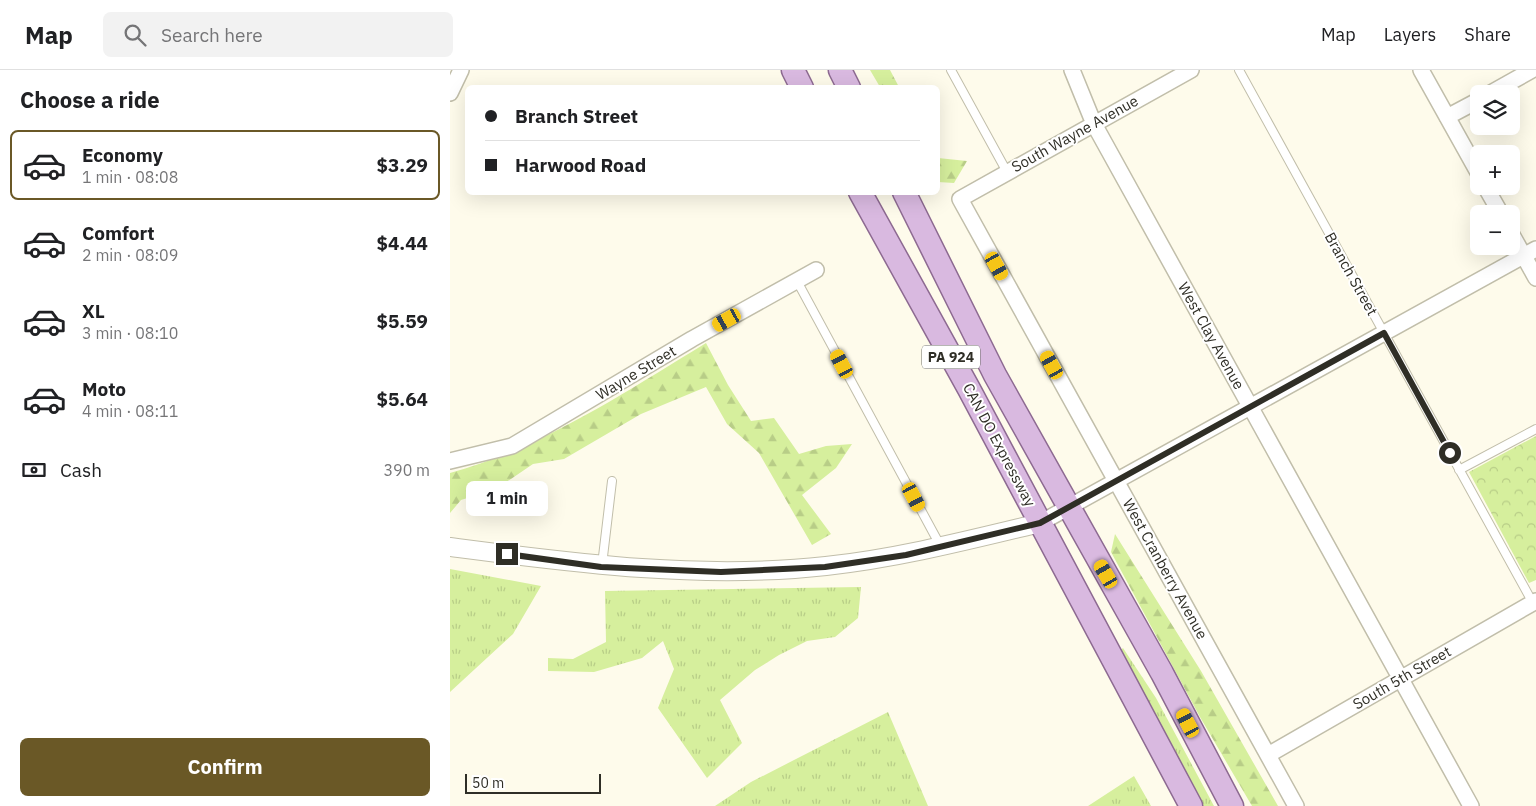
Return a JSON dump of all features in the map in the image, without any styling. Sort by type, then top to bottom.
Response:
[{"type":"main road","points":[[793,70],[800,85]]},
{"type":"main road","points":[[840,70],[848,85]]},
{"type":"main road","name":"CAN DO Expressway","points":[[862,195],[1191,806]]},
{"type":"main road","name":"CAN DO Expressway","points":[[905,195],[995,375],[1162,673],[1232,806]]},
{"type":"street","points":[[450,93],[461,70]]},
{"type":"street","name":"West Clay Avenue","points":[[1072,70],[1094,124],[1471,806]]},
{"type":"street","name":"South Wayne Avenue","points":[[960,199],[1191,70]]},
{"type":"street","points":[[1421,70],[1470,158]]},
{"type":"street","points":[[1506,85],[1532,70]]},
{"type":"street","points":[[1447,117],[1470,105]]},
{"type":"street","name":"West Cranberry Avenue","points":[[960,199],[1296,806]]},
{"type":"street","points":[[1520,242],[1530,252],[1536,278]]},
{"type":"street","points":[[450,547],[601,567],[721,572],[825,567],[906,555],[1040,523],[1530,252]]},
{"type":"street","name":"Wayne Street","points":[[450,462],[512,446],[692,339],[816,270]]},
{"type":"street","name":"South 5th Street","points":[[1268,755],[1535,604]]},
{"type":"lane","points":[[950,70],[1008,172]]},
{"type":"lane","name":"Branch Street","points":[[1239,70],[1459,470],[1535,604]]},
{"type":"lane","points":[[797,281],[941,547]]},
{"type":"lane","points":[[1459,470],[1536,429]]},
{"type":"lane","points":[[601,567],[612,481]]},
{"type":"green space","points":[[870,70],[890,70],[898,85],[879,85]]},
{"type":"green space","points":[[940,158],[967,161],[954,183],[940,182]]},
{"type":"green space","points":[[706,343],[728,385],[751,421],[774,418],[799,454],[826,446],[852,444],[836,468],[802,495],[831,534],[812,545],[759,453],[727,424],[706,387],[641,414],[564,459],[533,464],[496,489],[461,500],[450,513],[450,473],[518,449],[550,434],[613,399]]},
{"type":"green space","points":[[1536,436],[1536,580],[1529,583],[1469,472]]},
{"type":"green space","points":[[1115,534],[1201,671],[1278,806],[1252,806],[1200,717],[1111,552]]},
{"type":"green space","points":[[450,569],[541,586],[513,634],[450,692]]},
{"type":"green space","points":[[861,587],[858,618],[835,637],[807,641],[779,655],[755,670],[720,700],[742,743],[707,778],[658,708],[674,669],[663,641],[642,658],[594,672],[548,671],[548,658],[573,659],[606,642],[605,591]]},
{"type":"green space","points":[[1123,648],[1156,698],[1214,806],[1203,806],[1120,651]]},
{"type":"green space","points":[[888,712],[928,806],[715,806],[751,782]]},
{"type":"green space","points":[[1134,776],[1151,806],[1088,806]]},
{"type":"route","points":[[507,554],[601,567],[721,572],[825,567],[906,555],[1040,523],[1384,333],[1450,453]]}]
